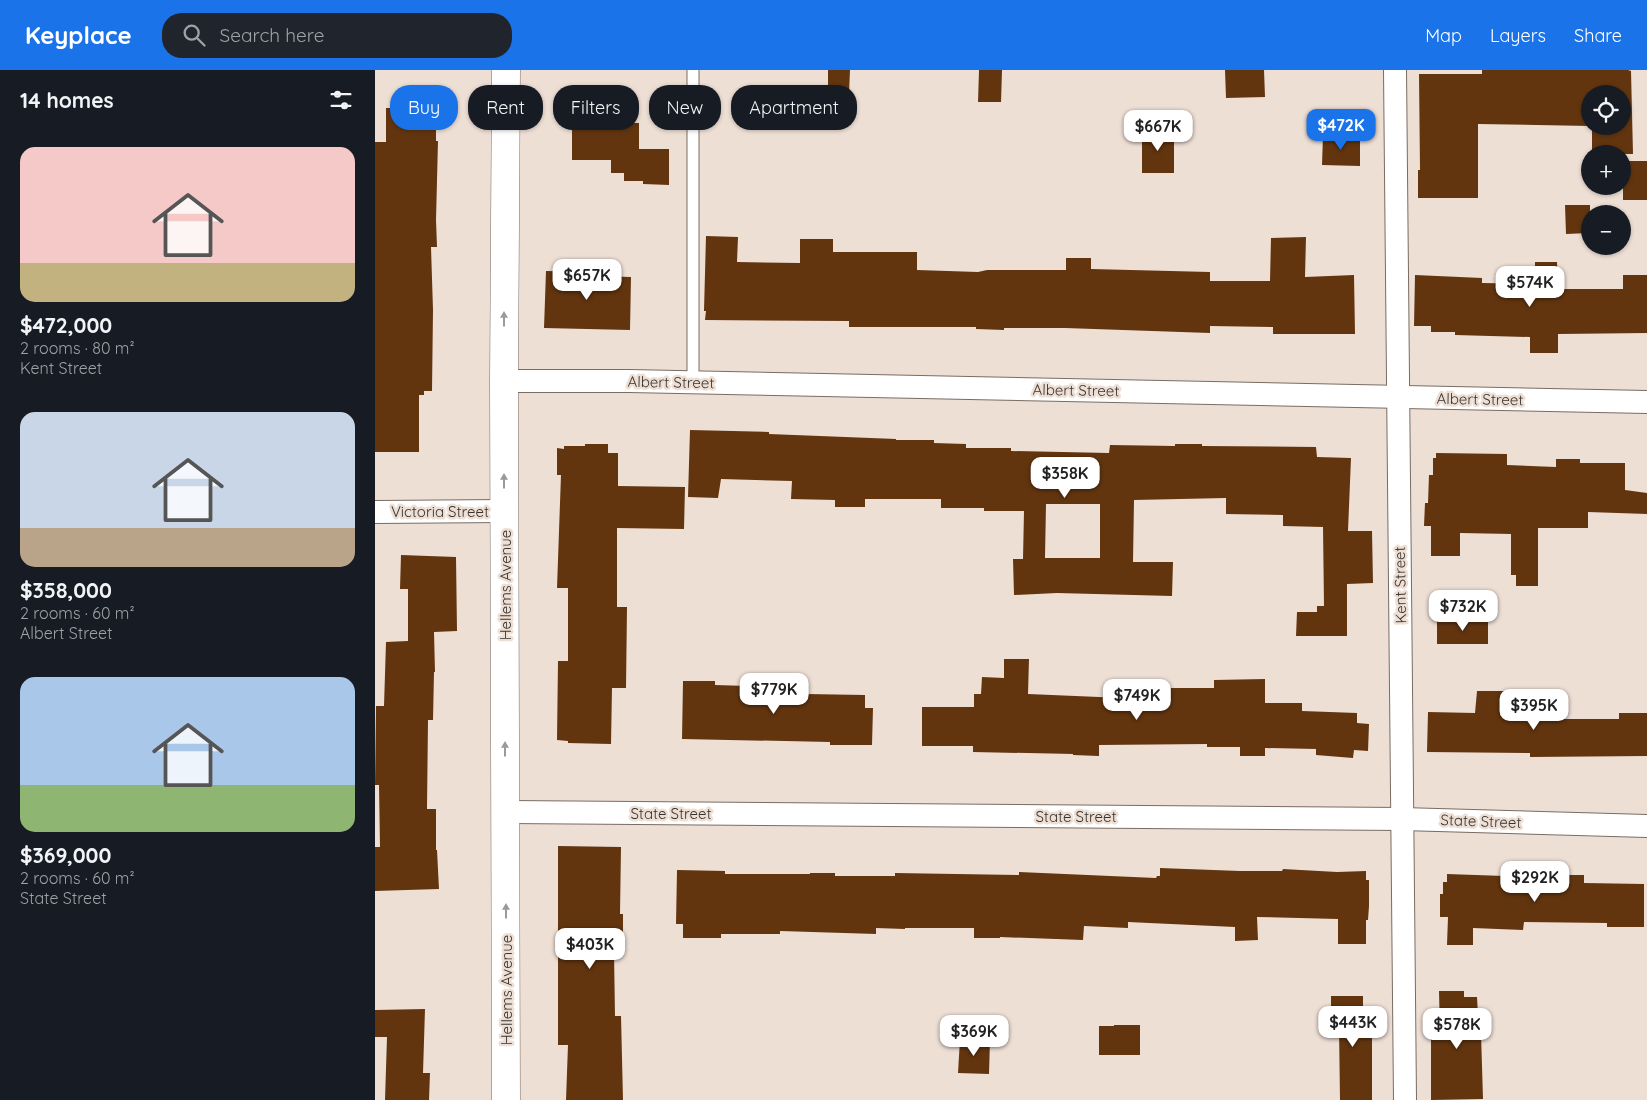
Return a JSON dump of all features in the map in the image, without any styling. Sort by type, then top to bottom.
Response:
[{"type":"street","name":"Hellems Avenue","points":[[505,70],[506,1100]]},
{"type":"street","name":"Kent Street","points":[[1395,70],[1405,1100]]},
{"type":"street","name":"Albert Street","points":[[504,381],[629,381],[693,384],[1647,402]]},
{"type":"street","name":"Victoria Street","points":[[375,512],[504,511]]},
{"type":"street","name":"State Street","points":[[505,812],[1402,819],[1647,826]]},
{"type":"lane","points":[[693,70],[693,384]]},
{"type":"building","points":[[828,70],[850,70],[849,85],[828,85]]},
{"type":"building","points":[[979,70],[1002,70],[1001,102],[978,102]]},
{"type":"building","points":[[1225,70],[1264,70],[1265,97],[1226,98]]},
{"type":"building","points":[[1482,70],[1631,71],[1633,154],[1631,154],[1631,145],[1592,145],[1592,135],[1631,135],[1631,85],[1581,85],[1581,126],[1478,124],[1478,198],[1418,198],[1418,170],[1420,170],[1419,74],[1482,74]]},
{"type":"building","points":[[386,108],[390,108],[390,130],[436,130],[436,141],[438,141],[437,247],[431,247],[433,310],[432,391],[424,391],[424,395],[419,395],[419,452],[375,452],[375,142],[386,142]]},
{"type":"building","points":[[572,130],[639,130],[639,149],[669,149],[669,185],[643,184],[643,181],[624,181],[624,173],[611,173],[611,160],[572,160]]},
{"type":"building","points":[[1142,131],[1174,131],[1174,173],[1142,173]]},
{"type":"building","points":[[1323,135],[1360,136],[1360,166],[1322,165]]},
{"type":"building","points":[[1631,161],[1647,161],[1647,200],[1623,200],[1623,195],[1631,195]]},
{"type":"building","points":[[1565,205],[1581,205],[1581,233],[1566,234]]},
{"type":"building","points":[[706,236],[738,237],[737,262],[800,263],[800,239],[833,239],[833,252],[917,252],[917,270],[978,272],[987,270],[1066,270],[1066,258],[1091,258],[1091,269],[1210,272],[1210,281],[1270,281],[1271,238],[1306,237],[1305,277],[1354,275],[1355,334],[1273,334],[1273,327],[1210,326],[1210,333],[1065,328],[1004,328],[1004,330],[976,329],[976,327],[849,327],[849,321],[705,320]]},
{"type":"building","points":[[1535,262],[1557,262],[1558,289],[1623,289],[1623,275],[1647,275],[1647,333],[1558,334],[1558,353],[1530,353],[1530,337],[1455,335],[1455,332],[1431,332],[1431,326],[1414,326],[1415,275],[1482,278],[1482,283],[1535,284]]},
{"type":"building","points":[[546,271],[595,272],[594,276],[631,277],[630,330],[544,328]]},
{"type":"building","points":[[690,430],[769,432],[769,434],[896,440],[934,440],[934,443],[966,444],[966,448],[1011,448],[1011,451],[1109,453],[1110,445],[1175,446],[1175,444],[1316,447],[1317,457],[1351,458],[1348,531],[1372,531],[1373,583],[1347,584],[1347,636],[1296,636],[1297,612],[1317,612],[1317,606],[1324,606],[1323,527],[1283,526],[1283,515],[1226,514],[1226,498],[1134,500],[1133,562],[1173,562],[1172,596],[1057,593],[1014,595],[1013,559],[1023,559],[1024,511],[984,511],[984,508],[941,508],[941,499],[865,499],[865,507],[835,507],[835,500],[791,499],[792,481],[721,479],[718,498],[688,497]],"holes":[[[1046,504],[1100,504],[1100,558],[1045,558]]]},
{"type":"building","points":[[585,444],[608,444],[608,453],[618,453],[618,486],[685,487],[684,529],[617,528],[617,607],[627,607],[626,688],[612,688],[611,744],[568,743],[568,741],[557,740],[558,661],[568,661],[568,588],[557,588],[561,475],[557,475],[557,448],[585,446]]},
{"type":"building","points":[[1436,453],[1507,454],[1507,465],[1556,467],[1556,459],[1580,459],[1580,463],[1625,463],[1625,490],[1647,493],[1647,514],[1588,512],[1588,528],[1538,528],[1538,586],[1516,586],[1516,575],[1511,575],[1511,534],[1460,533],[1460,556],[1431,556],[1431,526],[1424,526],[1425,503],[1428,503],[1429,475],[1433,475],[1433,458],[1436,458]]},
{"type":"building","points":[[401,555],[456,557],[457,631],[434,632],[433,720],[428,720],[427,809],[436,809],[436,850],[439,889],[375,891],[375,847],[380,847],[379,785],[375,785],[376,706],[384,706],[386,642],[408,641],[408,589],[400,589]]},
{"type":"building","points":[[1437,620],[1488,620],[1488,644],[1437,644]]},
{"type":"building","points":[[1004,659],[1029,659],[1028,694],[1170,698],[1170,688],[1214,688],[1214,680],[1265,679],[1265,703],[1302,703],[1302,711],[1357,713],[1357,723],[1369,724],[1368,751],[1354,750],[1353,758],[1316,755],[1316,749],[1265,748],[1265,756],[1240,756],[1240,747],[1207,747],[1207,744],[1099,745],[1099,756],[973,752],[973,746],[922,746],[922,707],[974,707],[974,694],[981,694],[982,677],[1004,678]]},
{"type":"building","points":[[683,681],[715,681],[715,685],[807,688],[806,694],[865,695],[865,708],[873,708],[872,745],[830,745],[830,742],[682,739]]},
{"type":"building","points":[[1477,691],[1510,691],[1512,707],[1555,707],[1555,719],[1619,719],[1619,713],[1647,713],[1647,756],[1530,757],[1530,753],[1427,752],[1428,712],[1475,713]]},
{"type":"building","points":[[558,846],[621,847],[620,914],[623,914],[623,952],[614,952],[615,1016],[621,1016],[623,1100],[566,1100],[568,1045],[558,1045]]},
{"type":"building","points":[[1160,868],[1240,871],[1282,871],[1283,869],[1337,872],[1366,871],[1366,880],[1369,880],[1369,906],[1368,920],[1366,920],[1366,944],[1338,944],[1338,919],[1257,917],[1258,940],[1235,941],[1235,927],[1128,922],[1128,928],[1084,926],[1083,940],[974,938],[974,928],[876,928],[876,934],[780,931],[780,934],[721,934],[721,938],[683,938],[683,924],[676,924],[677,870],[725,871],[725,874],[835,873],[835,876],[895,876],[895,873],[1019,875],[1019,872],[1156,878],[1160,876]]},
{"type":"building","points":[[1447,874],[1557,878],[1557,875],[1584,875],[1584,883],[1644,884],[1644,927],[1607,927],[1607,923],[1524,922],[1523,930],[1473,928],[1473,945],[1447,945],[1448,917],[1440,917],[1440,894],[1443,894],[1443,882],[1447,882]]},
{"type":"building","points":[[1439,991],[1464,991],[1464,997],[1477,997],[1479,1033],[1481,1033],[1483,1099],[1431,1100],[1431,1034],[1440,1034]]},
{"type":"building","points":[[1331,996],[1363,996],[1363,1033],[1372,1033],[1372,1100],[1340,1100],[1339,1027],[1331,1027]]},
{"type":"building","points":[[425,1009],[423,1073],[430,1073],[429,1100],[385,1100],[387,1037],[375,1037],[375,1010]]},
{"type":"building","points":[[1140,1025],[1140,1055],[1099,1055],[1099,1026]]},
{"type":"building","points":[[960,1039],[990,1040],[989,1074],[958,1073]]}]
